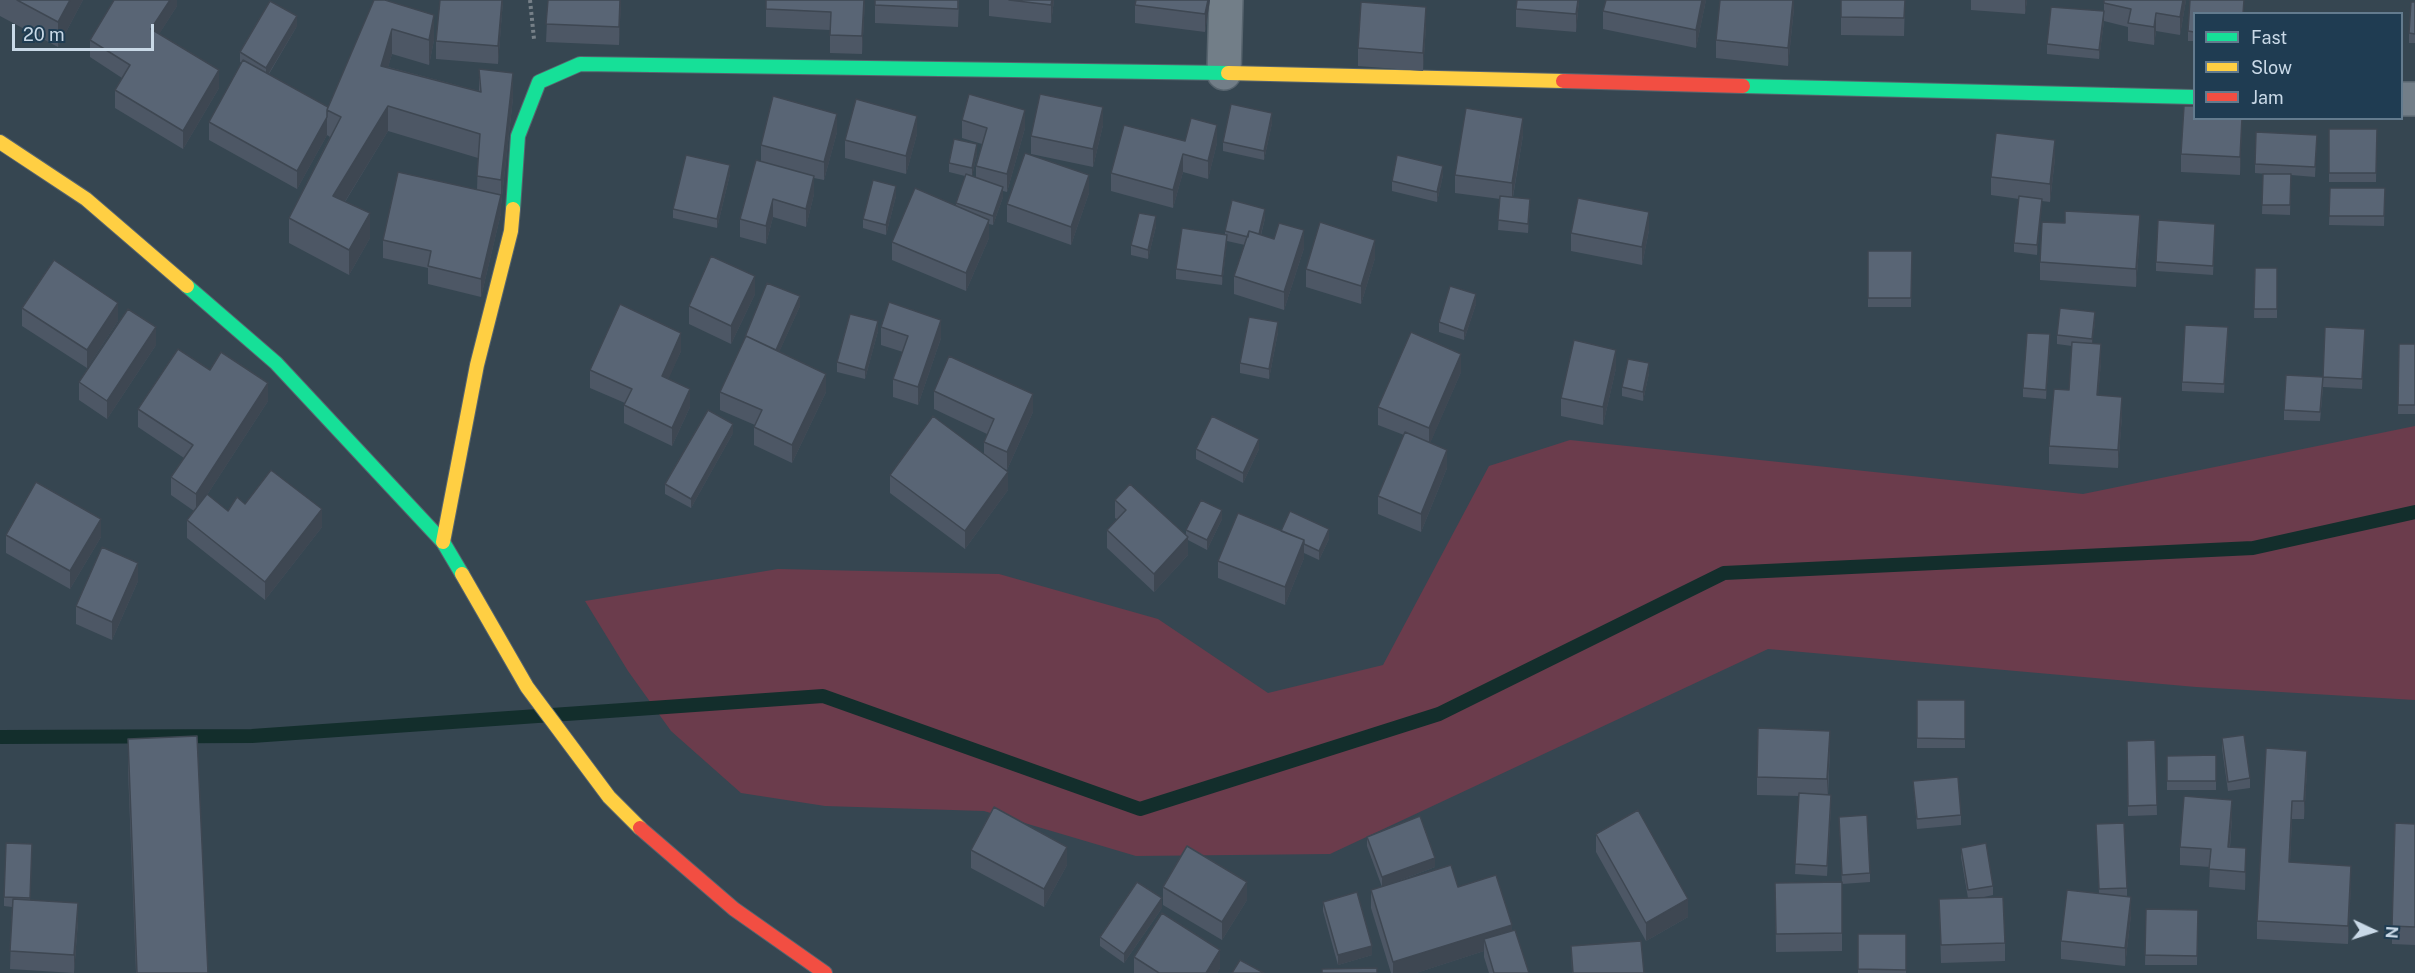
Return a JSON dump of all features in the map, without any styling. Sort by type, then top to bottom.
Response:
[{"type":"street","points":[[1224,73],[1226,0]]},
{"type":"street","points":[[443,543],[477,366],[511,231],[518,136],[539,82],[580,64],[1224,73],[2193,97]]},
{"type":"street","points":[[0,142],[86,199],[276,363],[443,543],[485,610],[527,687],[565,741],[609,797],[647,835],[734,909],[825,973]]},
{"type":"shaded area","points":[[2415,426],[2415,700],[2196,687],[1768,649],[1330,854],[1136,856],[984,811],[825,806],[741,793],[671,731],[628,671],[585,601],[778,569],[999,574],[1158,619],[1268,693],[1383,665],[1489,466],[1570,440],[2083,494]]},
{"type":"building","points":[[17,0],[70,0],[58,22]]},
{"type":"building","points":[[114,0],[170,0],[151,29],[219,70],[183,131],[115,90],[130,65],[90,40]]},
{"type":"building","points":[[374,0],[385,0],[434,15],[429,40],[392,29],[381,66],[481,92],[479,69],[513,73],[501,180],[477,176],[480,134],[388,106],[333,196],[370,213],[349,250],[289,218],[341,117],[327,110]]},
{"type":"building","points":[[440,0],[502,0],[498,46],[436,41]]},
{"type":"building","points":[[548,0],[620,0],[619,27],[546,24]]},
{"type":"building","points":[[766,0],[864,0],[862,36],[830,35],[831,12],[766,9]]},
{"type":"building","points":[[875,0],[958,0],[958,9],[875,5]]},
{"type":"building","points":[[1009,0],[1052,0],[1051,5]]},
{"type":"building","points":[[1136,0],[1208,0],[1205,14],[1135,5]]},
{"type":"building","points":[[1517,0],[1578,0],[1576,14],[1516,9]]},
{"type":"building","points":[[1606,0],[1702,0],[1696,30],[1603,11]]},
{"type":"building","points":[[1720,0],[1793,0],[1788,48],[1716,40]]},
{"type":"building","points":[[1841,0],[1905,0],[1904,18],[1841,17]]},
{"type":"building","points":[[2104,0],[2183,0],[2180,17],[2156,13],[2154,27],[2128,23],[2131,9],[2104,3]]},
{"type":"building","points":[[2190,0],[2244,0],[2243,12],[2193,12],[2193,32],[2188,31]]},
{"type":"building","points":[[270,1],[297,16],[266,68],[240,52]]},
{"type":"building","points":[[1361,2],[1426,7],[1423,53],[1358,48]]},
{"type":"building","points":[[2411,2],[2415,2],[2415,34],[2409,33]]},
{"type":"building","points":[[2051,7],[2104,11],[2099,50],[2047,44]]},
{"type":"building","points":[[243,60],[328,107],[327,117],[297,171],[209,122]]},
{"type":"building","points":[[969,94],[1025,110],[1007,174],[976,166],[987,128],[962,120]]},
{"type":"building","points":[[1040,94],[1103,107],[1093,149],[1031,136]]},
{"type":"building","points":[[773,96],[837,114],[824,162],[761,145]]},
{"type":"building","points":[[856,99],[917,116],[906,156],[845,140]]},
{"type":"building","points":[[1231,104],[1272,113],[1264,151],[1223,142]]},
{"type":"building","points":[[2184,106],[2193,106],[2193,120],[2242,120],[2240,157],[2181,154]]},
{"type":"building","points":[[1466,108],[1523,118],[1512,183],[1455,175]]},
{"type":"building","points":[[1191,118],[1217,125],[1208,161],[1183,154],[1173,190],[1111,173],[1124,125],[1185,141]]},
{"type":"building","points":[[2329,129],[2377,129],[2376,173],[2329,173]]},
{"type":"building","points":[[2256,132],[2317,135],[2315,167],[2255,164]]},
{"type":"building","points":[[1996,133],[2055,140],[2050,184],[1991,177]]},
{"type":"building","points":[[954,139],[977,144],[972,168],[949,163]]},
{"type":"building","points":[[1025,153],[1089,175],[1071,227],[1007,204]]},
{"type":"building","points":[[686,155],[730,165],[717,219],[673,209]]},
{"type":"building","points":[[1397,155],[1443,166],[1437,192],[1392,181]]},
{"type":"building","points":[[756,160],[814,176],[806,209],[773,199],[766,226],[740,219]]},
{"type":"building","points":[[398,172],[501,195],[481,279],[428,266],[431,251],[383,240]]},
{"type":"building","points":[[966,174],[1003,187],[993,216],[956,203]]},
{"type":"building","points":[[2263,174],[2291,174],[2290,205],[2262,205]]},
{"type":"building","points":[[873,180],[896,186],[886,225],[863,219]]},
{"type":"building","points":[[915,188],[989,220],[966,273],[892,242]]},
{"type":"building","points":[[2330,188],[2385,188],[2384,216],[2329,216]]},
{"type":"building","points":[[1500,196],[1530,199],[1528,224],[1498,220]]},
{"type":"building","points":[[2019,196],[2042,199],[2037,245],[2014,243]]},
{"type":"building","points":[[1578,198],[1649,212],[1642,247],[1571,233]]},
{"type":"building","points":[[1232,200],[1265,209],[1259,234],[1249,231],[1248,237],[1225,231]]},
{"type":"building","points":[[2065,211],[2140,215],[2136,269],[2040,262],[2042,222],[2065,223]]},
{"type":"building","points":[[1139,213],[1156,216],[1148,250],[1131,245]]},
{"type":"building","points":[[2158,220],[2215,224],[2213,266],[2156,262]]},
{"type":"building","points":[[1320,222],[1375,240],[1361,286],[1306,269]]},
{"type":"building","points":[[1279,223],[1304,230],[1284,292],[1234,276],[1249,231],[1274,239]]},
{"type":"building","points":[[1182,228],[1227,235],[1222,276],[1176,269]]},
{"type":"building","points":[[1868,251],[1912,251],[1911,298],[1868,298]]},
{"type":"building","points":[[711,256],[755,276],[731,326],[689,306]]},
{"type":"building","points":[[54,260],[118,303],[87,350],[22,308]]},
{"type":"building","points":[[2255,268],[2277,268],[2277,309],[2254,309]]},
{"type":"building","points":[[767,283],[800,296],[776,350],[745,337]]},
{"type":"building","points":[[1450,286],[1476,294],[1464,331],[1439,322]]},
{"type":"building","points":[[889,302],[941,320],[918,387],[893,379],[908,336],[881,327]]},
{"type":"building","points":[[620,304],[681,333],[662,376],[690,389],[672,428],[624,405],[632,389],[590,370]]},
{"type":"building","points":[[2060,308],[2095,312],[2092,339],[2057,335]]},
{"type":"building","points":[[128,309],[156,327],[107,401],[79,382]]},
{"type":"building","points":[[850,314],[878,321],[865,370],[837,362]]},
{"type":"building","points":[[1249,317],[1278,322],[1269,369],[1240,363]]},
{"type":"building","points":[[2185,325],[2228,327],[2224,384],[2182,382]]},
{"type":"building","points":[[2325,327],[2365,329],[2362,379],[2323,377]]},
{"type":"building","points":[[1411,332],[1461,354],[1429,428],[1378,407]]},
{"type":"building","points":[[2027,333],[2050,334],[2046,390],[2023,388]]},
{"type":"building","points":[[746,336],[826,374],[792,445],[754,427],[762,410],[720,392]]},
{"type":"building","points":[[1574,340],[1616,350],[1603,407],[1561,398]]},
{"type":"building","points":[[2072,342],[2101,344],[2097,395],[2122,397],[2118,450],[2049,446],[2054,389],[2069,390]]},
{"type":"building","points":[[2399,344],[2415,344],[2415,405],[2398,405]]},
{"type":"building","points":[[178,349],[210,370],[221,352],[268,383],[196,494],[171,477],[193,445],[138,409]]},
{"type":"building","points":[[949,356],[1033,394],[1007,452],[984,442],[994,419],[934,391]]},
{"type":"building","points":[[1628,359],[1649,363],[1643,392],[1622,387]]},
{"type":"building","points":[[2286,375],[2323,377],[2320,412],[2284,410]]},
{"type":"building","points":[[708,410],[733,424],[691,499],[665,484]]},
{"type":"building","points":[[933,416],[1008,472],[965,531],[890,475]]},
{"type":"building","points":[[1212,416],[1259,439],[1243,473],[1196,449]]},
{"type":"building","points":[[1405,432],[1447,450],[1421,514],[1378,496]]},
{"type":"building","points":[[271,470],[322,509],[265,582],[187,520],[207,494],[228,511],[237,497],[245,504]]},
{"type":"building","points":[[36,482],[101,519],[70,571],[6,535]]},
{"type":"building","points":[[1130,484],[1188,537],[1154,574],[1107,530],[1126,510],[1115,500]]},
{"type":"building","points":[[1201,500],[1222,510],[1207,540],[1186,530]]},
{"type":"building","points":[[1290,511],[1329,529],[1319,551],[1304,544],[1304,540],[1281,531]]},
{"type":"building","points":[[1238,513],[1304,540],[1285,587],[1218,561]]},
{"type":"building","points":[[102,547],[138,563],[112,622],[76,606]]},
{"type":"building","points":[[1917,700],[1965,700],[1965,739],[1917,738]]},
{"type":"building","points":[[1758,728],[1830,731],[1827,779],[1757,777]]},
{"type":"building","points":[[2244,735],[2250,778],[2228,782],[2222,738]]},
{"type":"building","points":[[197,736],[208,973],[137,973],[128,739]]},
{"type":"building","points":[[2155,740],[2157,805],[2128,806],[2127,741]]},
{"type":"building","points":[[2266,748],[2307,751],[2304,801],[2292,801],[2289,862],[2351,866],[2348,926],[2257,921]]},
{"type":"building","points":[[2216,755],[2216,781],[2167,781],[2167,756]]},
{"type":"building","points":[[1958,777],[1961,815],[1917,819],[1913,781]]},
{"type":"building","points":[[1799,793],[1831,795],[1827,866],[1795,864]]},
{"type":"building","points":[[2184,796],[2232,800],[2228,847],[2246,848],[2245,872],[2209,869],[2211,849],[2180,847]]},
{"type":"building","points":[[994,807],[1067,847],[1044,889],[971,850]]},
{"type":"building","points":[[1638,810],[1688,899],[1646,923],[1596,834]]},
{"type":"building","points":[[1867,815],[1870,873],[1842,875],[1839,817]]},
{"type":"building","points":[[1420,816],[1435,858],[1382,877],[1367,837]]},
{"type":"building","points":[[2124,823],[2127,888],[2099,889],[2096,824]]},
{"type":"building","points":[[2395,823],[2415,824],[2415,927],[2392,926]]},
{"type":"building","points":[[6,843],[32,844],[30,898],[4,897]]},
{"type":"building","points":[[1986,843],[1993,886],[1968,890],[1961,848]]},
{"type":"building","points":[[1187,846],[1247,882],[1222,922],[1163,887]]},
{"type":"building","points":[[1451,865],[1458,887],[1496,875],[1512,925],[1393,962],[1371,890]]},
{"type":"building","points":[[1137,882],[1162,898],[1124,954],[1100,937]]},
{"type":"building","points":[[1842,882],[1842,933],[1776,934],[1775,883]]},
{"type":"building","points":[[2067,890],[2131,897],[2125,948],[2061,941]]},
{"type":"building","points":[[1357,892],[1372,946],[1338,955],[1323,902]]},
{"type":"building","points":[[2003,897],[2005,943],[1941,945],[1939,899]]},
{"type":"building","points":[[13,899],[78,903],[74,955],[10,951]]},
{"type":"building","points":[[2146,909],[2198,910],[2197,956],[2145,955]]},
{"type":"building","points":[[1162,913],[1220,950],[1206,973],[1159,973],[1134,957]]},
{"type":"building","points":[[1515,930],[1529,973],[1494,973],[1484,939]]},
{"type":"building","points":[[1858,934],[1906,934],[1906,970],[1858,969]]},
{"type":"building","points":[[1641,941],[1644,973],[1573,973],[1571,946]]},
{"type":"building","points":[[1240,960],[1264,973],[1232,973]]},
{"type":"building","points":[[1377,968],[1377,973],[1322,973],[1322,969]]},
{"type":"waterway","points":[[0,737],[252,736],[823,696],[1140,809],[1439,714],[1724,573],[2253,548],[2415,512]]},
{"type":"traffic: fast","points":[[513,209],[518,136],[539,82],[580,64],[1228,73]]},
{"type":"traffic: fast","points":[[1743,86],[2193,97]]},
{"type":"traffic: fast","points":[[187,286],[276,363],[443,542],[462,574]]},
{"type":"traffic: slow","points":[[1228,73],[1563,81]]},
{"type":"traffic: slow","points":[[0,142],[86,199],[187,286]]},
{"type":"traffic: slow","points":[[443,542],[477,365],[511,231],[513,209]]},
{"type":"traffic: slow","points":[[462,574],[527,687],[609,797],[640,828]]},
{"type":"traffic: jam","points":[[1563,81],[1743,86]]},
{"type":"traffic: jam","points":[[640,828],[734,909],[825,973]]}]
